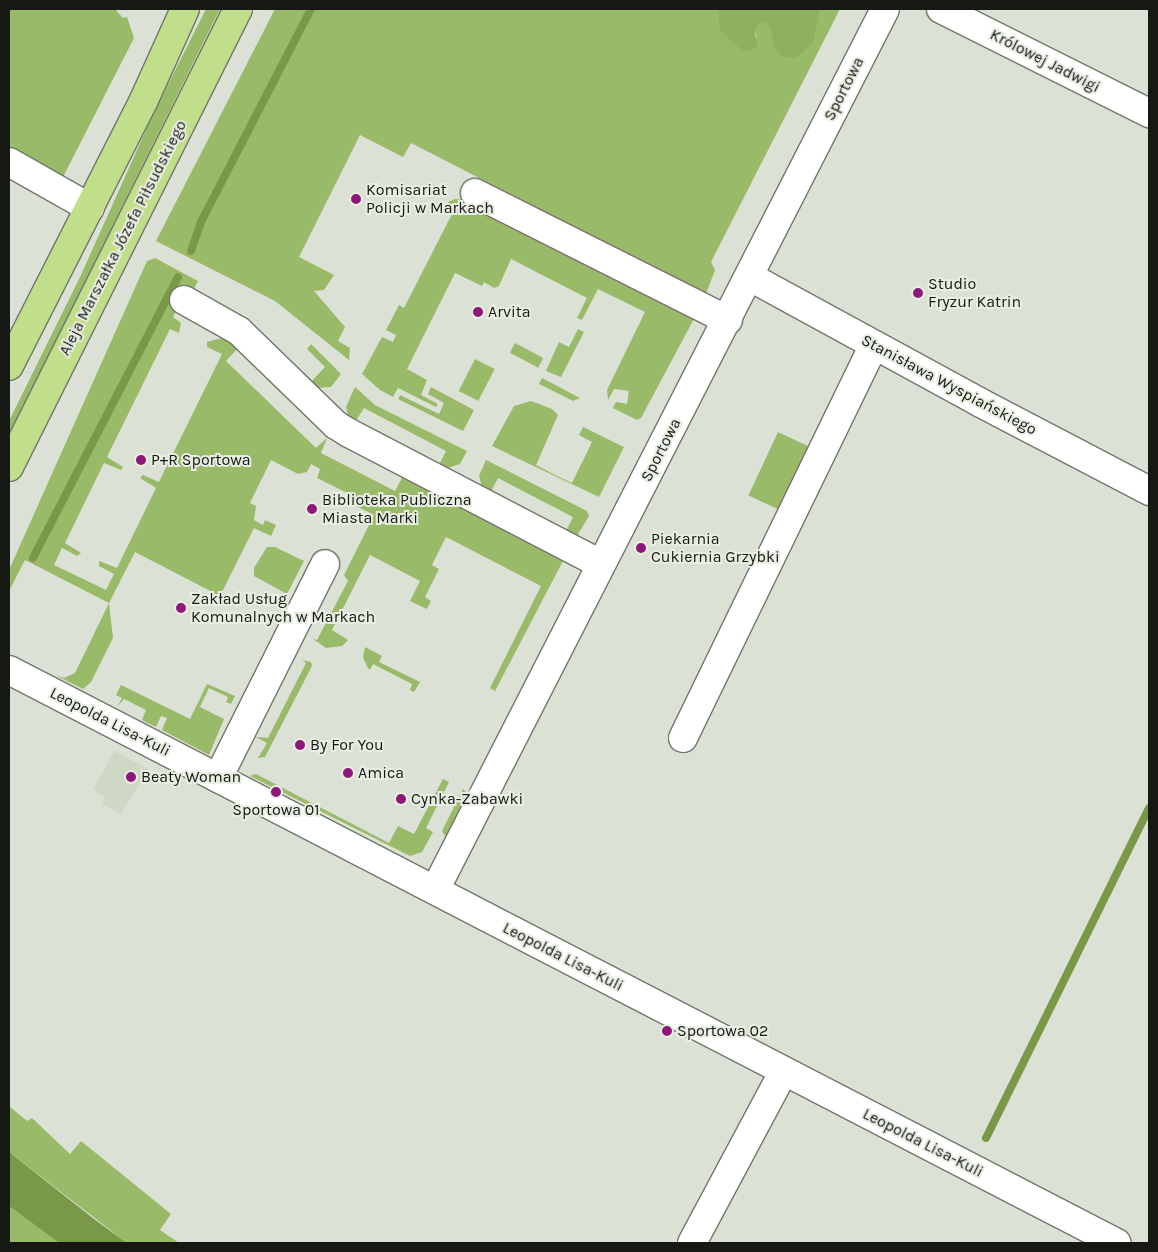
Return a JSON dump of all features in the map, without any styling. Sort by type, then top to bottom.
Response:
[{"type":"main road","points":[[9,366],[90,208],[186,9]]},
{"type":"main road","name":"Aleja Marszałka Józefa Piłsudskiego","points":[[9,467],[238,9]]},
{"type":"street","name":"Sportowa","points":[[435,890],[750,277],[885,9]]},
{"type":"street","name":"Królowej Jadwigi","points":[[941,9],[1149,113]]},
{"type":"street","points":[[9,162],[90,208]]},
{"type":"street","points":[[475,193],[728,320]]},
{"type":"street","name":"Stanisława Wyspiańskiego","points":[[750,277],[1149,491]]},
{"type":"street","points":[[184,300],[239,331],[336,424],[349,433],[601,564]]},
{"type":"street","points":[[682,738],[874,345]]},
{"type":"street","points":[[218,778],[325,564]]},
{"type":"street","name":"Leopolda Lisa-Kuli","points":[[9,670],[1117,1243]]},
{"type":"street","points":[[692,1243],[784,1071]]},
{"type":"shaded area","points":[[9,9],[115,9],[123,18],[127,17],[134,38],[62,179],[9,148]]},
{"type":"shaded area","points":[[206,9],[220,9],[9,435],[9,421],[81,275],[154,112]]},
{"type":"shaded area","points":[[275,9],[840,9],[711,262],[715,270],[706,294],[411,143],[403,157],[360,135],[299,257],[334,275],[324,290],[314,291],[345,327],[338,341],[350,348],[349,360],[275,301],[156,241]],"holes":[[[755,31],[757,37],[740,49],[730,36]]]},
{"type":"shaded area","points":[[718,9],[820,9],[813,43],[796,58],[782,57],[774,47],[770,27],[765,23],[758,23],[755,31],[757,46],[751,51],[740,49],[720,30]]},
{"type":"shaded area","points":[[455,199],[466,200],[695,317],[641,418],[637,420],[613,408],[616,402],[627,404],[629,391],[614,389],[608,400],[607,390],[645,312],[598,289],[582,320],[577,318],[587,298],[511,259],[499,286],[494,288],[484,282],[482,286],[455,273],[407,369],[427,380],[421,395],[438,404],[436,407],[398,388],[393,397],[380,390],[362,374],[382,337],[393,342],[396,335],[386,330],[399,305],[404,308],[452,214],[448,202]]},
{"type":"shaded area","points":[[155,258],[198,281],[193,291],[187,289],[173,317],[181,323],[179,333],[170,329],[107,457],[123,467],[121,470],[104,463],[65,543],[81,553],[77,556],[62,548],[54,565],[106,590],[114,574],[99,566],[99,561],[117,568],[156,488],[140,478],[143,475],[159,482],[222,354],[207,347],[207,342],[225,337],[238,348],[226,361],[316,448],[327,438],[321,453],[395,491],[403,476],[564,559],[495,691],[490,688],[541,586],[446,537],[432,565],[439,569],[425,597],[431,601],[427,609],[410,601],[420,581],[370,555],[332,630],[348,640],[342,646],[326,648],[313,639],[317,640],[348,581],[344,575],[374,515],[348,502],[347,493],[317,478],[320,469],[311,464],[307,472],[298,474],[271,460],[250,503],[256,506],[254,520],[263,525],[265,520],[276,525],[271,536],[254,528],[220,596],[135,552],[109,603],[25,560],[9,591],[9,570],[147,261]]},
{"type":"shaded area","points":[[578,329],[584,332],[561,377],[546,371],[559,342],[569,347]]},
{"type":"shaded area","points":[[515,343],[543,358],[538,368],[510,353]]},
{"type":"shaded area","points":[[311,344],[341,374],[331,387],[316,388],[310,383],[325,367],[307,349]]},
{"type":"shaded area","points":[[475,359],[495,369],[478,401],[459,391]]},
{"type":"shaded area","points":[[542,378],[580,398],[573,401],[539,384]]},
{"type":"shaded area","points":[[355,387],[375,405],[467,451],[460,464],[442,470],[439,465],[446,451],[364,408],[355,422],[349,419],[346,407]]},
{"type":"shaded area","points":[[431,387],[474,410],[463,431],[398,399],[400,395],[439,414],[444,403],[428,394]]},
{"type":"shaded area","points":[[531,401],[552,409],[558,415],[536,465],[555,475],[572,483],[592,442],[579,435],[583,427],[624,447],[599,497],[492,446],[514,406]]},
{"type":"shaded area","points":[[778,432],[814,449],[785,512],[748,495]]},
{"type":"shaded area","points":[[486,460],[587,511],[589,516],[575,539],[565,533],[573,517],[498,478],[491,492],[483,490],[479,476]]},
{"type":"shaded area","points":[[267,547],[275,547],[304,561],[287,594],[254,576],[254,568]]},
{"type":"shaded area","points":[[109,603],[113,638],[91,682],[83,689],[55,675],[64,678],[75,673]]},
{"type":"shaded area","points":[[365,647],[382,656],[379,662],[420,682],[414,692],[410,690],[412,684],[373,664],[370,670],[363,658]]},
{"type":"shaded area","points":[[302,660],[311,662],[312,666],[265,757],[258,758],[267,743],[256,737],[268,738],[306,663]]},
{"type":"shaded area","points":[[207,684],[235,696],[231,704],[226,702],[228,697],[209,688],[200,707],[224,719],[209,755],[162,730],[167,718],[161,716],[156,727],[142,720],[146,710],[124,699],[117,707],[122,698],[116,695],[121,685],[190,719]]},
{"type":"shaded area","points":[[114,751],[148,769],[121,814],[102,804],[105,797],[93,790]]},
{"type":"shaded area","points":[[256,774],[389,843],[398,826],[414,834],[443,779],[449,782],[426,828],[433,832],[422,852],[410,856],[250,776]]},
{"type":"shaded area","points":[[463,789],[470,797],[448,841],[442,831]]},
{"type":"shaded area","points":[[9,1106],[27,1121],[32,1118],[70,1154],[81,1141],[171,1214],[160,1230],[179,1243],[127,1243],[9,1152]]},
{"type":"shaded area","points":[[9,1152],[127,1243],[59,1243],[9,1206]]},
{"type":"shaded area","points":[[9,1206],[59,1243],[9,1243]]},
{"type":"waterway","points":[[191,251],[201,222],[311,9]]},
{"type":"waterway","points":[[33,558],[178,277]]},
{"type":"waterway","points":[[986,1138],[1149,808]]},
{"type":"place","name":"Komisariat Policji w Markach","points":[[356,199]]},
{"type":"place","name":"Studio Fryzur Katrin","points":[[918,293]]},
{"type":"place","name":"Arvita","points":[[478,312]]},
{"type":"place","name":"P+R Sportowa","points":[[141,460]]},
{"type":"place","name":"Biblioteka Publiczna Miasta Marki","points":[[312,509]]},
{"type":"place","name":"Piekarnia Cukiernia Grzybki","points":[[641,548]]},
{"type":"place","name":"Zakład Usług Komunalnych w Markach","points":[[181,608]]},
{"type":"place","name":"By For You","points":[[300,745]]},
{"type":"place","name":"Amica","points":[[348,773]]},
{"type":"place","name":"Beaty Woman","points":[[131,777]]},
{"type":"place","name":"Sportowa 01","points":[[276,792]]},
{"type":"place","name":"Cynka-Zabawki","points":[[401,799]]},
{"type":"place","name":"Sportowa 02","points":[[667,1031]]}]
